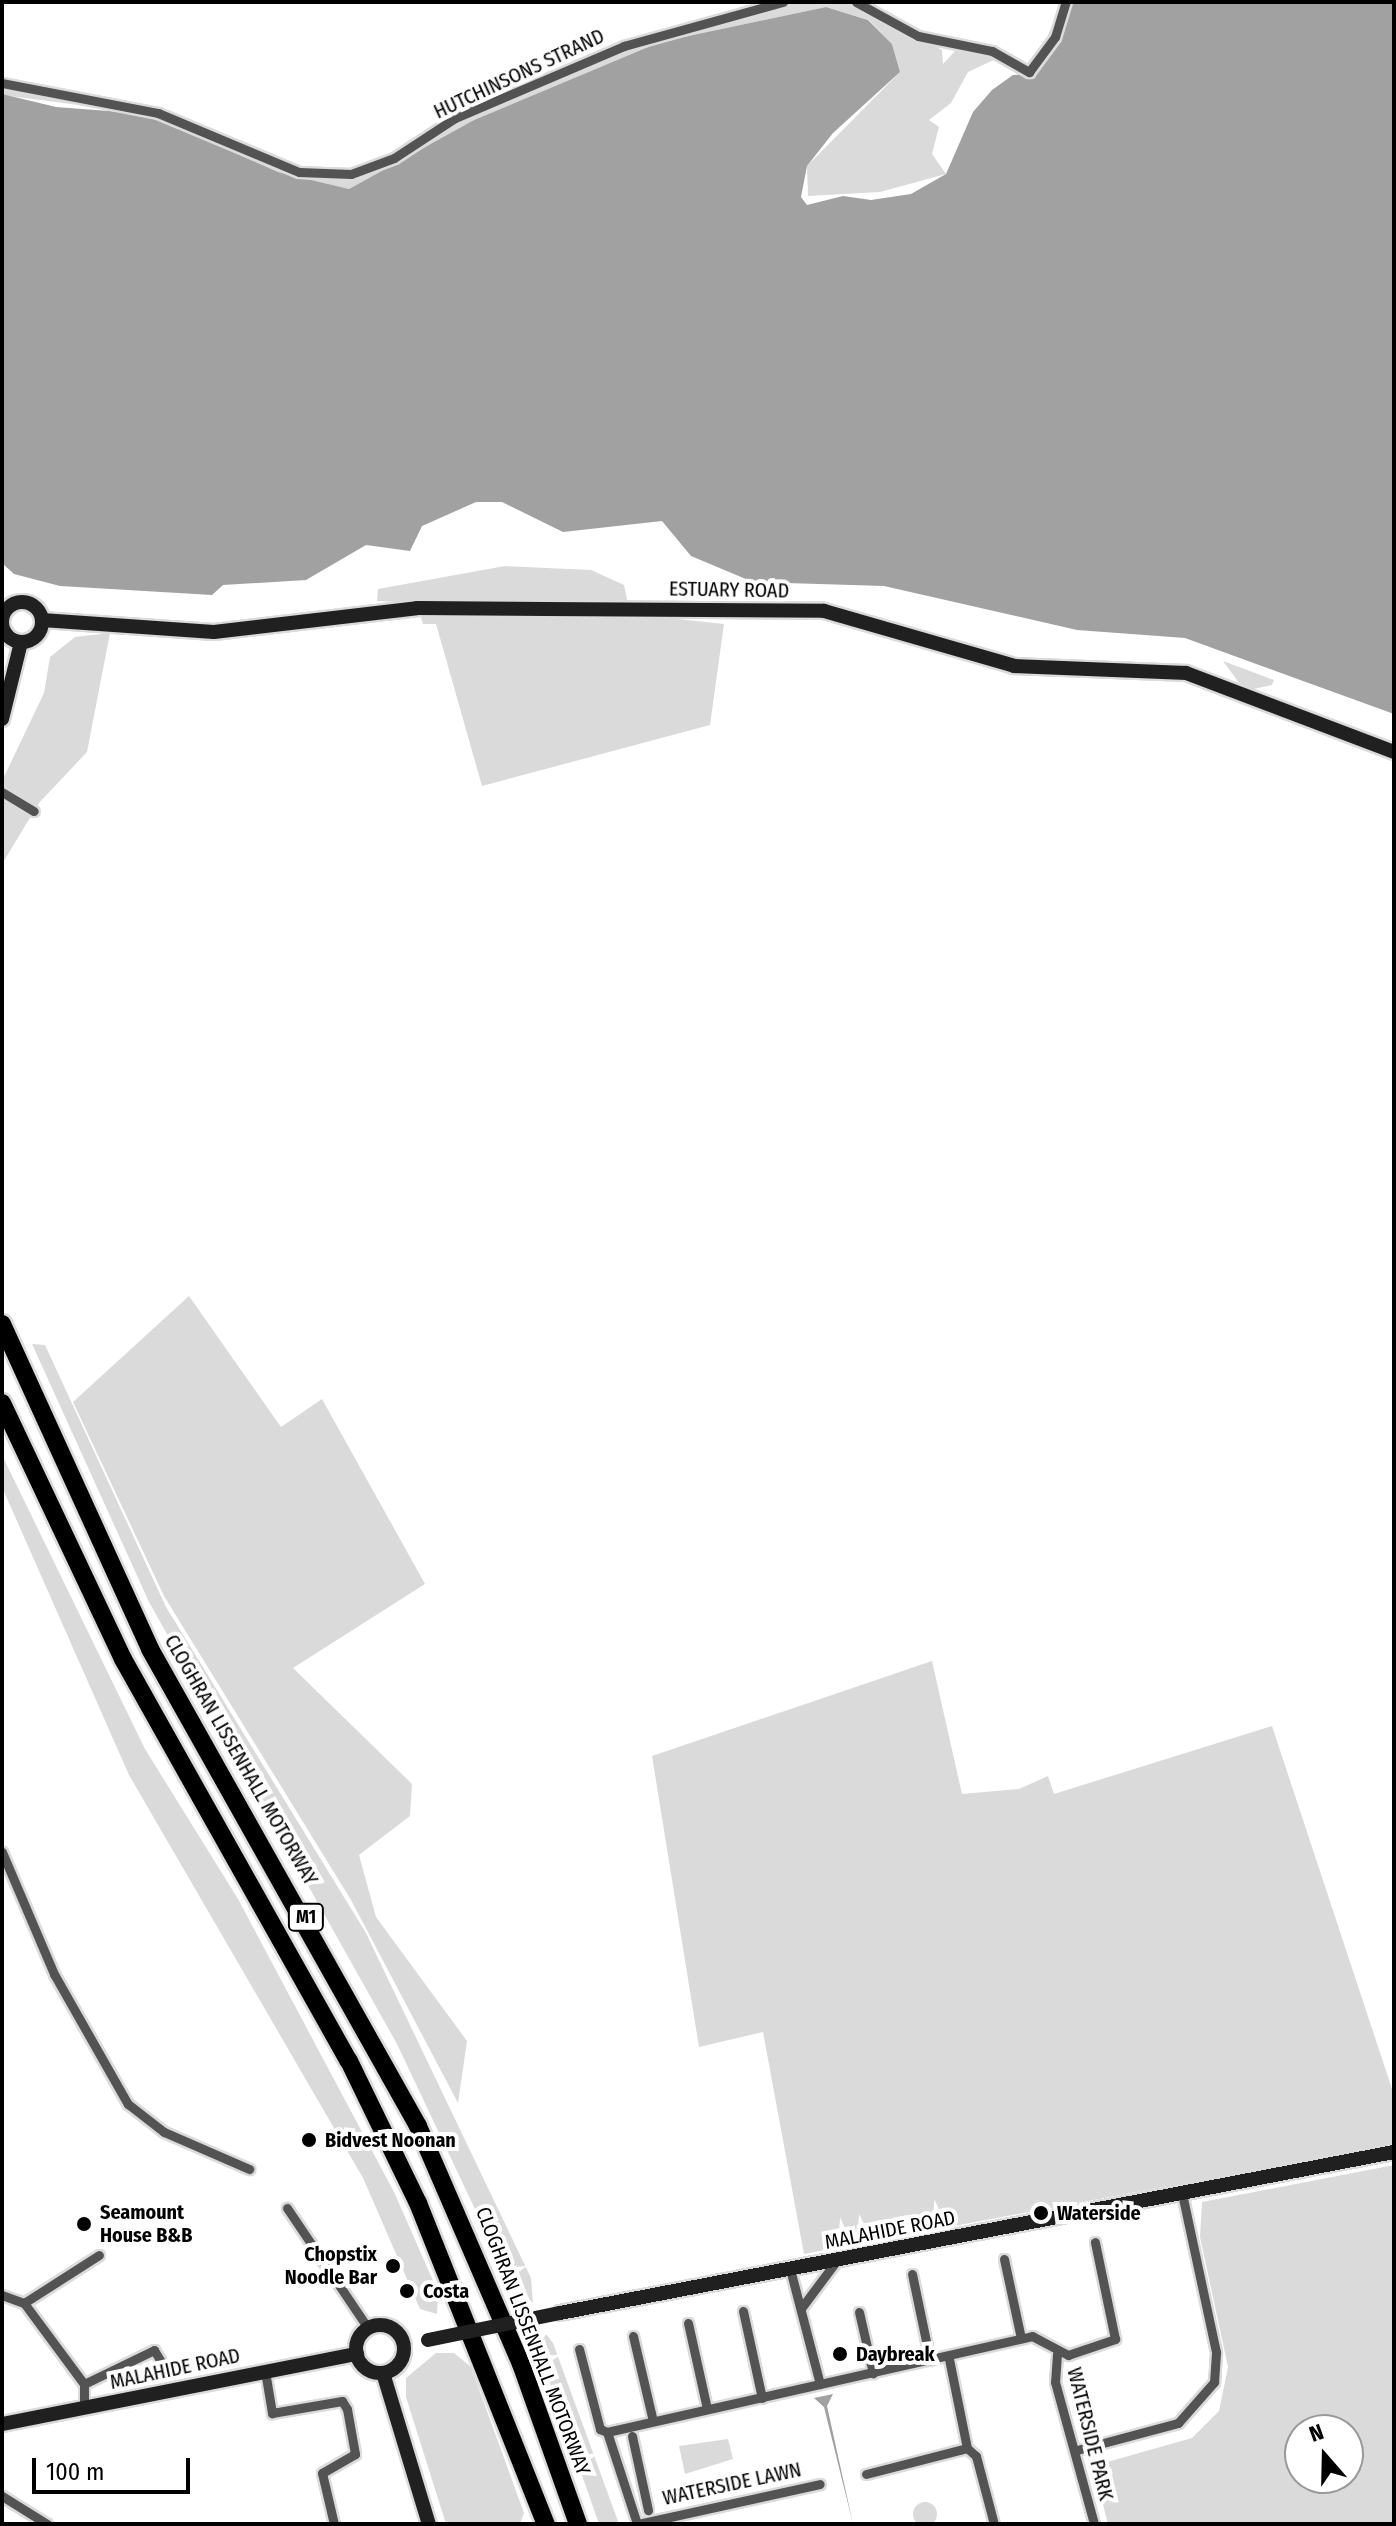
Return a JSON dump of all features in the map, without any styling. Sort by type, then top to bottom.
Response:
[{"type":"highway","name":"CLOGHRAN LISSENHALL MOTORWAY","points":[[2,1324],[150,1649],[418,2126],[521,2364],[578,2524]]},
{"type":"highway","name":"M1","points":[[2,1403],[123,1659],[349,2061],[418,2203],[546,2524]]},
{"type":"street","name":"HUTCHINSONS STRAND","points":[[2,83],[158,113],[299,172],[351,174],[394,158],[455,118],[598,56],[783,2]]},
{"type":"street","points":[[856,2],[918,36],[992,51],[1029,72],[1055,37],[1066,2]]},
{"type":"street","points":[[2,719],[21,642],[39,633],[42,620],[37,608],[19,602],[2,619],[5,632],[21,642]]},
{"type":"street","name":"ESTUARY ROAD","points":[[42,620],[214,632],[417,608],[824,611],[1014,666],[1186,673],[1394,752]]},
{"type":"street","points":[[2,792],[34,811]]},
{"type":"street","points":[[2,1852],[54,1974],[128,2104],[164,2132],[249,2169]]},
{"type":"street","name":"MALAHIDE ROAD","points":[[404,2347],[560,2313],[1388,2153]]},
{"type":"street","points":[[1077,2450],[1178,2423],[1214,2382],[1216,2352],[1182,2193]]},
{"type":"street","points":[[287,2208],[368,2328]]},
{"type":"street","points":[[579,2349],[600,2429],[607,2432],[930,2360],[949,2359],[1021,2338],[1040,2336],[1057,2354],[1115,2339],[1095,2242]]},
{"type":"street","points":[[24,2303],[99,2255]]},
{"type":"street","points":[[1004,2259],[1021,2338]]},
{"type":"street","points":[[802,2307],[837,2260]]},
{"type":"street","points":[[790,2269],[820,2384]]},
{"type":"street","points":[[912,2274],[930,2360]]},
{"type":"street","points":[[2,2295],[24,2303],[84,2384],[84,2408]]},
{"type":"street","points":[[743,2311],[762,2398]]},
{"type":"street","points":[[859,2312],[873,2373]]},
{"type":"street","points":[[688,2323],[707,2409]]},
{"type":"street","points":[[388,2326],[404,2347],[396,2366],[383,2373],[364,2366],[357,2354],[368,2328],[388,2326]]},
{"type":"street","points":[[633,2336],[653,2421]]},
{"type":"street","points":[[84,2384],[154,2350],[160,2360]]},
{"type":"street","name":"MALAHIDE ROAD","points":[[2,2424],[357,2354]]},
{"type":"street","name":"WATERSIDE PARK","points":[[1057,2354],[1055,2382],[1077,2450],[1094,2524]]},
{"type":"street","points":[[949,2359],[967,2448],[976,2456],[994,2524]]},
{"type":"street","points":[[265,2371],[272,2413],[342,2401],[347,2409],[355,2454],[322,2473],[334,2524]]},
{"type":"street","points":[[383,2373],[429,2524]]},
{"type":"street","points":[[607,2432],[619,2477],[638,2524]]},
{"type":"street","points":[[632,2436],[650,2515]]},
{"type":"street","points":[[866,2474],[967,2448]]},
{"type":"street","points":[[619,2477],[640,2471]]},
{"type":"street","name":"WATERSIDE LAWN","points":[[638,2524],[650,2515],[820,2484]]},
{"type":"street","points":[[2,2496],[47,2524]]},
{"type":"shaded area","points":[[856,2],[942,50],[943,64],[956,50],[996,59],[968,72],[951,103],[929,120],[939,127],[932,154],[946,174],[880,192],[808,196],[807,166],[900,72],[892,44],[869,20],[826,7],[660,42],[474,120],[349,189],[278,172],[148,114],[2,95],[2,86],[158,113],[299,172],[351,174],[394,158],[455,118],[624,46],[778,3]]},
{"type":"shaded area","points":[[1063,2],[1394,2],[1394,714],[1185,638],[1077,630],[884,586],[753,582],[691,556],[662,521],[563,532],[502,502],[476,502],[422,526],[410,551],[366,545],[306,580],[223,585],[212,595],[60,586],[14,574],[2,563],[2,94],[56,107],[148,114],[278,172],[349,189],[474,120],[660,42],[826,7],[868,20],[892,44],[900,72],[833,133],[807,166],[801,197],[807,205],[843,196],[871,200],[911,194],[946,174],[973,112],[992,90],[1013,75],[1031,74]]},
{"type":"shaded area","points":[[505,566],[591,570],[624,585],[630,614],[724,624],[710,725],[482,786],[436,624],[423,624],[416,603],[377,601],[378,589]]},
{"type":"shaded area","points":[[110,633],[87,752],[39,803],[2,864],[2,781],[44,693],[50,657],[75,637]]},
{"type":"shaded area","points":[[1223,661],[1274,680],[1272,685],[1245,691]]},
{"type":"shaded area","points":[[189,1296],[281,1427],[322,1399],[425,1584],[293,1668],[412,1784],[410,1816],[359,1855],[376,1917],[467,2041],[458,2103],[351,1900],[164,1596],[73,1402]]},
{"type":"shaded area","points":[[32,1344],[45,1345],[166,1607],[366,1933],[531,2278],[533,2303],[508,2279],[397,2044],[149,1602]]},
{"type":"shaded area","points":[[2,1455],[145,1749],[238,1899],[394,2192],[438,2292],[437,2314],[420,2309],[363,2178],[129,1775],[2,1487]]},
{"type":"shaded area","points":[[932,1661],[962,1794],[1019,1789],[1048,1776],[1054,1794],[1272,1726],[1394,2095],[1394,2144],[804,2254],[763,2032],[699,2047],[652,1756]]},
{"type":"shaded area","points":[[1394,2165],[1394,2524],[1108,2524],[1093,2466],[1192,2438],[1219,2411],[1228,2367],[1200,2237],[1202,2202]]},
{"type":"shaded area","points":[[546,2334],[553,2343],[619,2524],[599,2524],[538,2349]]},
{"type":"shaded area","points":[[436,2353],[454,2353],[471,2367],[524,2513],[520,2524],[446,2524],[406,2397],[406,2378]]},
{"type":"shaded area","points":[[833,2394],[827,2406],[853,2524],[824,2407],[814,2398]]},
{"type":"shaded area","points":[[728,2439],[733,2459],[685,2474],[679,2446]]},
{"type":"shaded area","points":[[925,2502],[936,2509],[937,2514],[930,2525],[925,2526],[914,2519],[913,2514],[920,2503]]},
{"type":"place","name":"Bidvest Noonan","points":[[309,2140]]},
{"type":"place","name":"Waterside","points":[[1041,2213]]},
{"type":"place","name":"Seamount House B&B","points":[[84,2224]]},
{"type":"place","name":"Chopstix Noodle Bar","points":[[393,2266]]},
{"type":"place","name":"Costa","points":[[407,2291]]},
{"type":"place","name":"Daybreak","points":[[840,2354]]}]
